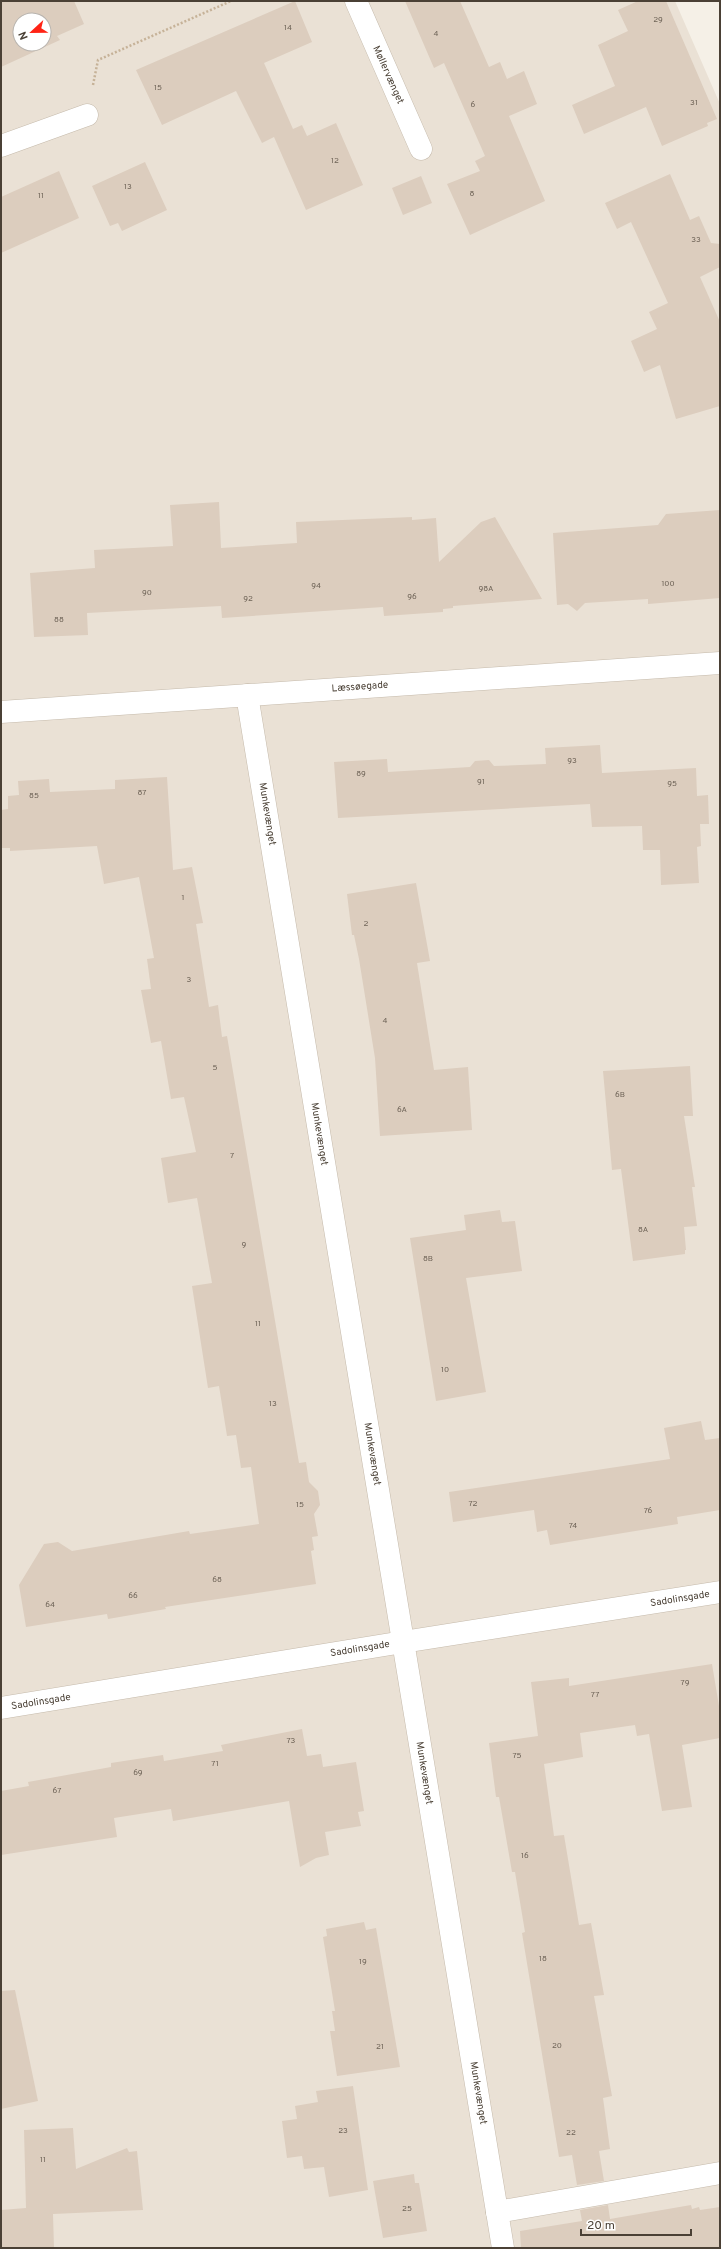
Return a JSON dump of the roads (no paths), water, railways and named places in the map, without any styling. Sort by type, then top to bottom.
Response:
[{"type":"street","name":"Møllervænget","points":[[356,1],[421,149]]},
{"type":"street","points":[[1,146],[87,115]]},
{"type":"street","name":"Læssøegade","points":[[1,712],[720,663]]},
{"type":"street","name":"Munkevænget","points":[[247,695],[503,2248]]},
{"type":"street","name":"Sadolinsgade","points":[[1,1708],[720,1592]]},
{"type":"street","points":[[497,2212],[720,2173]]}]
